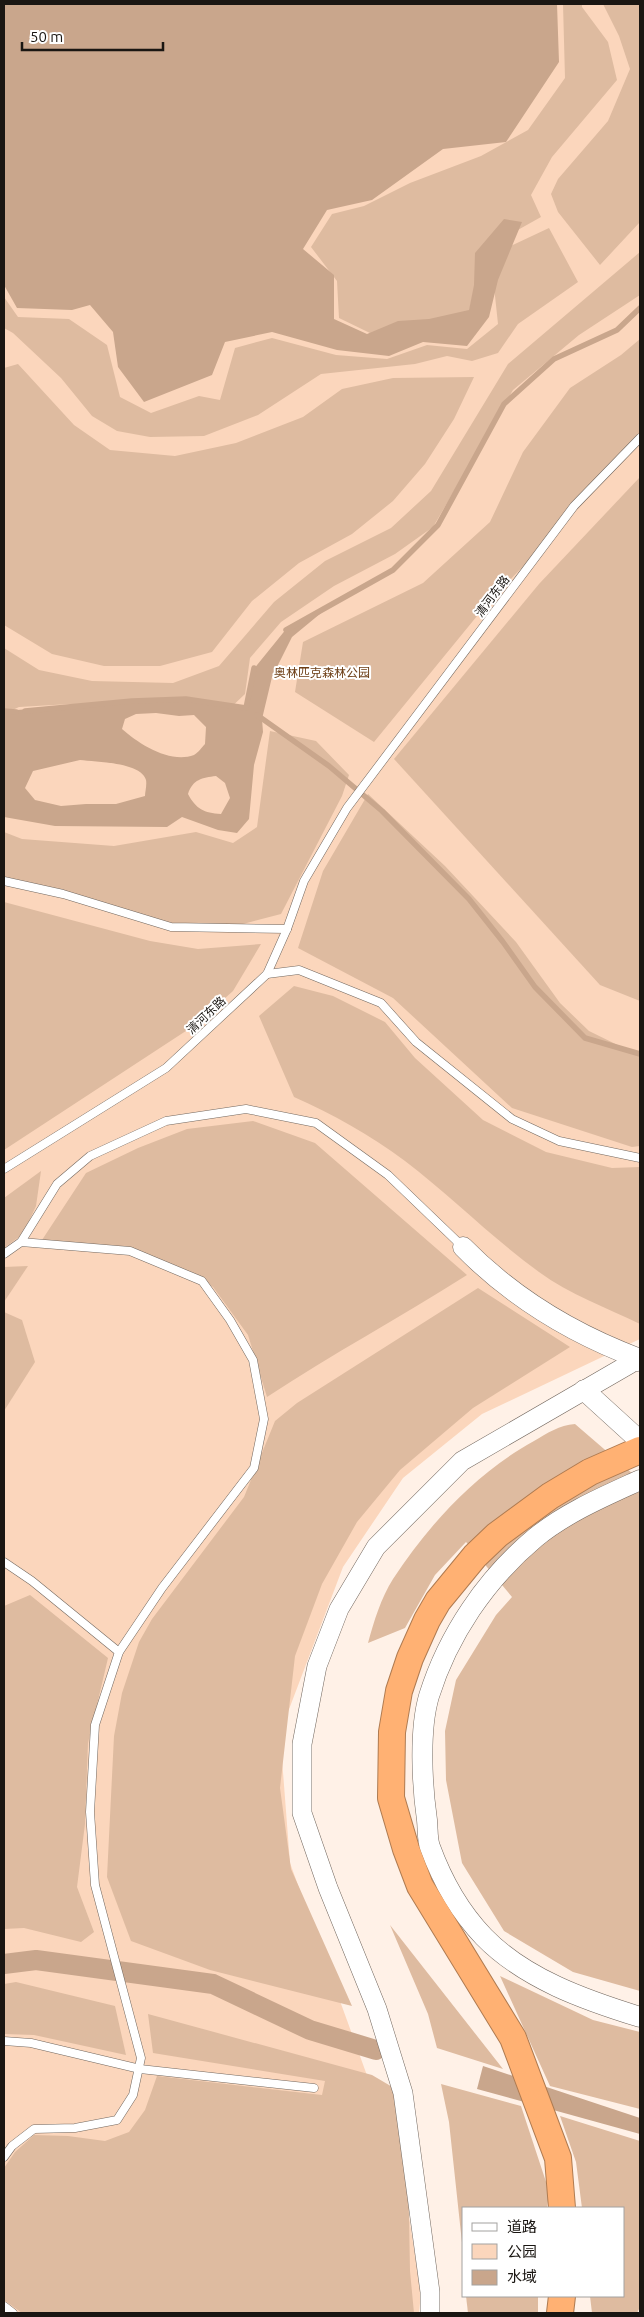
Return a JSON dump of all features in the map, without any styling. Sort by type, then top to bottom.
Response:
[{"type":"highway","points":[[562,2207],[558,2158],[512,2038],[420,1886],[406,1849],[391,1798],[392,1732],[399,1691],[410,1658],[438,1601],[457,1577],[497,1535],[566,1486],[640,1450]]},
{"type":"highway","points":[[560,2313],[562,2297]]},
{"type":"main road","points":[[463,1247],[504,1285],[550,1317],[640,1360]]},
{"type":"main road","points":[[584,1390],[640,1440]]},
{"type":"main road","points":[[640,1480],[579,1510],[536,1538],[495,1577],[454,1636],[443,1659],[429,1699],[423,1747],[424,1793],[430,1845],[455,1902],[484,1937],[522,1967],[562,1989],[602,2006],[640,2018]]},
{"type":"street","points":[[430,2313],[430,2292],[403,2093],[377,2009],[328,1888],[302,1813],[302,1744],[317,1666],[340,1609],[376,1547],[462,1462],[584,1390],[633,1362],[640,1360]]},
{"type":"lane","name":"清河东路","points":[[4,1169],[166,1068],[267,974],[304,882],[347,808],[574,506],[640,438]]},
{"type":"lane","points":[[4,881],[63,894],[171,927],[287,928]]},
{"type":"lane","points":[[267,974],[299,970],[382,1003],[416,1042],[512,1119],[559,1141],[640,1158]]},
{"type":"lane","points":[[4,1254],[21,1242],[57,1184],[90,1156],[166,1121],[246,1109],[316,1123],[388,1175],[463,1247]]},
{"type":"lane","points":[[4,2157],[12,2146],[34,2129],[75,2128],[117,2120],[134,2095],[141,2058],[95,1885],[90,1802],[95,1725],[119,1652],[162,1588],[254,1468],[264,1419],[254,1360],[230,1320],[202,1281],[130,1252],[21,1242]]},
{"type":"lane","points":[[4,1562],[32,1581],[119,1652]]},
{"type":"lane","points":[[4,2041],[31,2043],[140,2069],[314,2088]]},
{"type":"lane","points":[[4,2306],[13,2313]]},
{"type":"green space","name":"奥林匹克森林公园","points":[[4,4],[640,4],[640,1339],[482,1414],[403,1478],[343,1567],[280,1733],[290,1863],[402,2172],[421,2293],[419,2313],[4,2313]]},
{"type":"green space","points":[[563,4],[582,4],[582,7],[608,42],[617,80],[552,157],[531,195],[541,217],[482,250],[468,317],[372,334],[339,318],[337,281],[311,247],[332,214],[364,206],[410,183],[481,156],[528,130],[565,78]]},
{"type":"green space","points":[[603,4],[640,4],[640,222],[600,265],[558,212],[551,194],[558,179],[608,121],[630,69],[619,36]]},
{"type":"green space","points":[[549,228],[578,282],[518,324],[498,353],[472,361],[447,356],[415,364],[321,374],[258,415],[204,436],[150,437],[117,431],[92,416],[61,378],[13,333],[4,328],[4,297],[18,317],[69,319],[107,345],[120,397],[151,413],[199,396],[220,400],[235,348],[272,338],[336,355],[387,359],[427,345],[467,349],[498,324],[493,277],[498,252]]},
{"type":"green space","points":[[640,252],[640,295],[579,335],[513,390],[433,527],[395,554],[334,586],[281,622],[250,658],[245,694],[226,712],[70,704],[19,707],[4,714],[4,648],[39,670],[92,681],[173,683],[219,666],[274,602],[325,561],[391,528],[431,491],[508,364]]},
{"type":"green space","points":[[640,339],[640,444],[486,605],[374,742],[295,692],[303,642],[423,583],[490,522],[523,452],[570,388],[621,355]]},
{"type":"green space","points":[[18,364],[74,425],[110,450],[175,456],[236,443],[303,417],[342,389],[393,378],[474,377],[454,419],[425,464],[393,501],[352,534],[299,563],[252,601],[212,652],[160,666],[104,666],[52,654],[4,625],[4,368]]},
{"type":"green space","points":[[640,477],[640,1001],[600,985],[394,759],[539,584]]},
{"type":"green space","points":[[270,731],[316,741],[349,775],[342,796],[281,914],[243,924],[170,927],[4,881],[4,832],[22,839],[114,846],[196,832],[233,843],[257,827]]},
{"type":"green space","points":[[368,794],[445,866],[516,942],[560,1003],[589,1031],[640,1056],[640,1146],[632,1147],[512,1108],[393,998],[298,948],[323,871]]},
{"type":"green space","points":[[4,902],[150,941],[198,949],[261,944],[233,991],[195,1025],[4,1150]]},
{"type":"green space","points":[[294,986],[333,996],[385,1022],[415,1058],[483,1120],[546,1152],[612,1168],[640,1167],[640,1324],[575,1294],[551,1280],[522,1259],[392,1151],[351,1126],[294,1097],[259,1016]]},
{"type":"green space","points":[[253,1121],[315,1143],[467,1275],[267,1397],[248,1335],[213,1287],[192,1273],[134,1249],[42,1240],[86,1173],[138,1148],[187,1129]]},
{"type":"green space","points":[[41,1171],[36,1206],[23,1234],[4,1248],[4,1198]]},
{"type":"green space","points":[[28,1266],[4,1302],[4,1267]]},
{"type":"green space","points":[[478,1288],[570,1347],[473,1408],[400,1470],[357,1522],[322,1584],[295,1656],[280,1788],[291,1869],[352,2006],[210,1970],[131,1941],[107,1877],[114,1736],[122,1693],[139,1642],[152,1619],[244,1497],[275,1421],[297,1403]]},
{"type":"green space","points":[[4,1312],[22,1320],[35,1362],[4,1411]]},
{"type":"green space","points":[[575,1424],[640,1480],[640,1991],[573,1972],[504,1931],[462,1863],[446,1780],[445,1731],[456,1680],[496,1615],[512,1597],[466,1542],[435,1575],[405,1628],[368,1643],[381,1602],[393,1579],[422,1538],[456,1501],[493,1468],[513,1454],[554,1430]]},
{"type":"green space","points":[[30,1595],[108,1658],[88,1743],[85,1824],[77,1887],[94,1932],[81,1942],[24,1928],[4,1929],[4,1606]]},
{"type":"green space","points":[[390,1925],[503,2069],[437,2048],[428,2014]]},
{"type":"green space","points":[[500,1976],[593,2020],[640,2032],[640,2109],[550,2086]]},
{"type":"green space","points":[[16,1982],[115,2006],[126,2055],[34,2035],[4,2034],[4,1984]]},
{"type":"green space","points":[[148,2014],[372,2075],[394,2088],[408,2161],[410,2271],[414,2313],[22,2313],[4,2300],[4,2168],[15,2152],[34,2135],[68,2136],[105,2141],[129,2132],[145,2110],[157,2076],[322,2095],[325,2081],[153,2053]]},
{"type":"green space","points":[[441,2084],[521,2106],[549,2191],[547,2207],[462,2207],[462,2243],[449,2122]]},
{"type":"green space","points":[[560,2116],[640,2141],[640,2307],[637,2313],[592,2313],[590,2297],[624,2297],[624,2207],[582,2207],[576,2162]]},
{"type":"green space","points":[[466,2297],[538,2297],[538,2313],[468,2313]]},
{"type":"water","points":[[4,4],[557,4],[559,62],[506,142],[443,149],[372,200],[327,210],[303,249],[334,275],[334,319],[367,334],[398,321],[429,319],[469,310],[474,285],[475,253],[504,219],[522,222],[498,280],[489,317],[467,346],[423,342],[389,356],[337,350],[272,332],[225,342],[212,375],[144,402],[118,367],[113,332],[90,305],[72,310],[17,308],[4,285]]},
{"type":"water","points":[[332,604],[292,637],[272,677],[262,719],[263,732],[254,765],[249,819],[237,833],[218,830],[182,817],[167,827],[55,826],[4,817],[4,711],[132,701],[186,699],[246,708],[253,670],[287,628]],"holes":[[[156,713],[179,716],[194,715],[206,727],[205,744],[194,755],[175,757],[155,751],[137,741],[122,729],[125,719],[136,714]],[[80,760],[127,766],[142,774],[146,780],[145,796],[116,804],[61,806],[35,800],[25,788],[33,771]],[[216,776],[225,783],[230,798],[221,814],[210,813],[197,807],[188,794],[195,782]]]},
{"type":"water","points":[[483,2066],[640,2118],[640,2134],[477,2089]]},
{"type":"waterway","points":[[286,630],[393,570],[438,525],[504,404],[554,359],[617,330],[640,308]]},
{"type":"waterway","points":[[25,711],[132,701],[186,699],[246,708],[254,668]]},
{"type":"waterway","points":[[4,711],[16,712]]},
{"type":"waterway","points":[[257,715],[329,766],[382,811],[469,899],[535,987],[585,1038],[640,1054]]},
{"type":"waterway","points":[[4,1964],[36,1960],[213,1984],[310,2030],[376,2050]]}]
